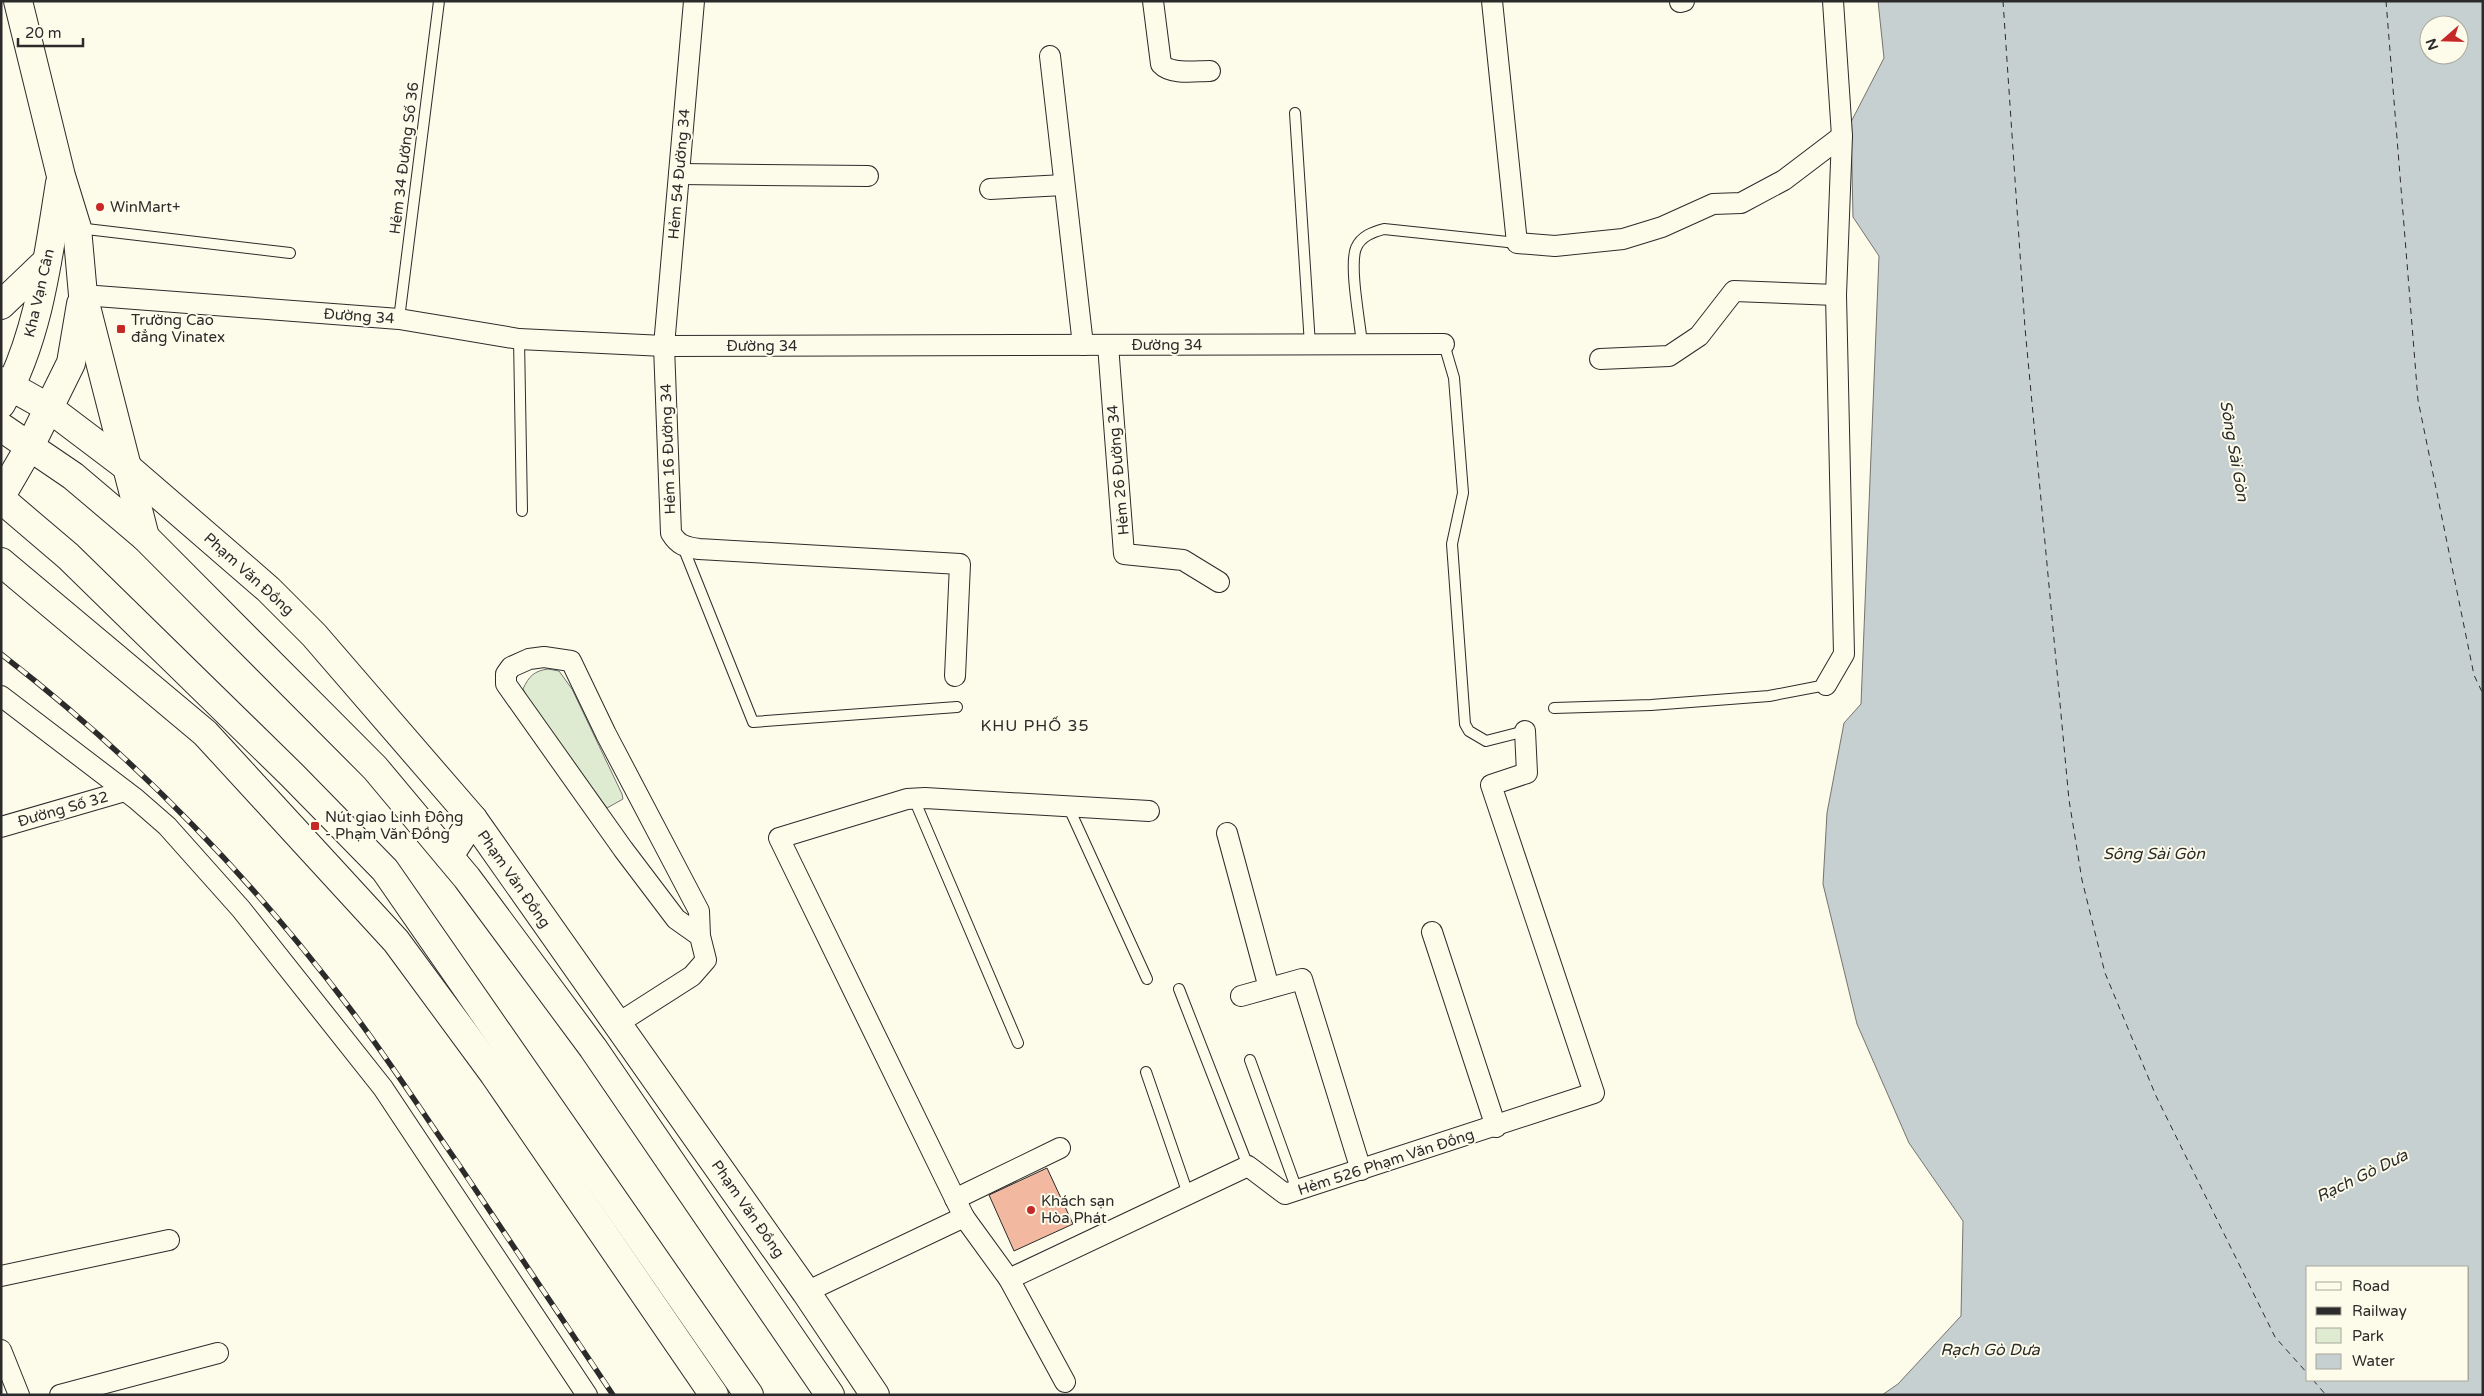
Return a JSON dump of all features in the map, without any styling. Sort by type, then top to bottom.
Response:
[{"type":"main road","name":"Kha Vạn Cân","points":[[18,1],[60,176],[77,228],[83,295],[145,537]]},
{"type":"main road","name":"Kha Vạn Cân","points":[[5,391],[20,369],[48,261],[60,176]]},
{"type":"main road","points":[[1,305],[48,261]]},
{"type":"main road","name":"Kha Vạn Cân","points":[[1,498],[30,446],[71,363],[83,295]]},
{"type":"main road","name":"Phạm Văn Đồng","points":[[5,391],[49,408],[127,468],[268,589],[314,635],[473,819],[806,1292],[875,1395]]},
{"type":"main road","points":[[1,427],[73,476],[145,537],[375,768],[449,856],[593,1048],[830,1395]]},
{"type":"main road","points":[[1,498],[68,556],[285,768],[385,870],[749,1395]]},
{"type":"main road","points":[[1,562],[205,733],[396,941],[494,1074],[714,1395]]},
{"type":"main road","points":[[1,575],[39,593]]},
{"type":"main road","points":[[449,856],[473,819]]},
{"type":"street","name":"Hẻm 54 Đường 34","points":[[664,346],[694,1]]},
{"type":"street","points":[[1153,1],[1160,64],[1165,69],[1172,71],[1210,71]]},
{"type":"street","points":[[1492,1],[1517,243],[1555,246],[1623,239],[1662,227],[1713,204],[1741,202],[1784,180],[1842,136]]},
{"type":"street","points":[[1826,685],[1844,654],[1836,296],[1842,136],[1833,1]]},
{"type":"street","points":[[1050,56],[1083,345]]},
{"type":"street","points":[[679,174],[868,176]]},
{"type":"street","points":[[990,189],[1064,185]]},
{"type":"street","points":[[1600,359],[1669,356],[1699,336],[1734,290],[1836,296]]},
{"type":"street","name":"Đường 34","points":[[83,295],[399,319],[518,339],[664,346],[1444,344]]},
{"type":"street","name":"Hẻm 26 Đường 34","points":[[1108,345],[1124,554],[1184,560],[1219,582]]},
{"type":"street","name":"Hẻm 16 Đường 34","points":[[664,346],[671,533],[676,542],[683,547]]},
{"type":"street","points":[[683,547],[724,552],[960,564],[955,676]]},
{"type":"street","points":[[616,1024],[692,976],[706,960],[700,936],[700,911],[606,734],[571,661],[544,657],[529,658],[511,667],[506,674],[506,684],[528,719],[676,919],[700,936]]},
{"type":"street","points":[[1,696],[125,791],[167,826],[241,909],[383,1088],[587,1395]]},
{"type":"street","name":"Hẻm 526 Phạm Văn Đồng","points":[[1248,1166],[1285,1194],[1496,1127],[1594,1093],[1491,786],[1527,773],[1525,732]]},
{"type":"street","name":"Đường Số 32","points":[[1,827],[125,791]]},
{"type":"street","points":[[1065,1382],[1009,1279],[960,1208],[779,838],[914,799],[1149,811]]},
{"type":"street","points":[[1227,834],[1269,988]]},
{"type":"street","points":[[1432,932],[1496,1127]]},
{"type":"street","points":[[1242,996],[1302,979],[1361,1170]]},
{"type":"street","points":[[806,1292],[960,1208],[1060,1148]]},
{"type":"street","points":[[1009,1279],[1248,1166]]},
{"type":"street","points":[[1,1276],[169,1240]]},
{"type":"street","points":[[1,1350],[19,1395]]},
{"type":"street","points":[[60,1395],[218,1353]]},
{"type":"lane","name":"Hẻm 34 Đường Số 36","points":[[399,319],[438,1]]},
{"type":"lane","points":[[1295,113],[1310,345]]},
{"type":"lane","points":[[77,228],[290,252]]},
{"type":"lane","points":[[1362,344],[1354,263],[1356,247],[1367,234],[1384,229],[1517,243]]},
{"type":"lane","points":[[518,339],[522,511]]},
{"type":"lane","points":[[1444,344],[1454,378],[1463,494],[1452,544],[1465,724],[1469,732],[1486,741],[1525,732]]},
{"type":"lane","points":[[683,547],[753,722],[957,707]]},
{"type":"lane","points":[[1554,708],[1651,705],[1769,696],[1826,685]]},
{"type":"lane","points":[[914,799],[1018,1043]]},
{"type":"lane","points":[[1068,806],[1147,979]]},
{"type":"lane","points":[[1179,989],[1248,1166]]},
{"type":"lane","points":[[1250,1060],[1297,1190]]},
{"type":"lane","points":[[1146,1072],[1188,1194]]},
{"type":"green space","points":[[548,669],[559,671],[572,689],[622,794],[623,799],[607,808],[529,701],[523,689],[532,675]]},
{"type":"water","name":"Sông Sài Gòn","points":[[1878,1],[2483,1],[2483,1395],[1882,1395],[1898,1384],[1961,1316],[1963,1221],[1909,1143],[1857,1024],[1823,884],[1827,813],[1844,723],[1861,704],[1879,256],[1853,217],[1851,122],[1884,58]]},
{"type":"building","name":"Khách sạn Hòa Phát","points":[[1047,1168],[1073,1224],[1014,1251],[989,1195]]},
{"type":"ferry route","points":[[2003,1],[2025,328],[2069,800],[2082,880],[2105,973],[2156,1096],[2275,1337],[2306,1372]]},
{"type":"ferry route","points":[[2386,1],[2418,400],[2474,675],[2483,694]]},
{"type":"ferry route","points":[[2314,1381],[2326,1395]]},
{"type":"railway","points":[[1,654],[96,733],[186,818],[229,863],[310,957],[391,1065],[613,1395]]},
{"type":"place","name":"WinMart+","points":[[100,207]]},
{"type":"place","name":"Trường Cao đẳng Vinatex","points":[[121,329]]},
{"type":"place","name":"Nút giao Linh Đông - Phạm Văn Đồng","points":[[315,826]]},
{"type":"place","name":"Khách sạn Hòa Phát","points":[[1031,1210]]},
{"type":"district","name":"KHU PHỐ 35","points":[[1035,726]]},
{"type":"water label","name":"Rạch Gò Dưa","points":[[2362,1176]]},
{"type":"water label","name":"Rạch Gò Dưa","points":[[1990,1350]]}]
